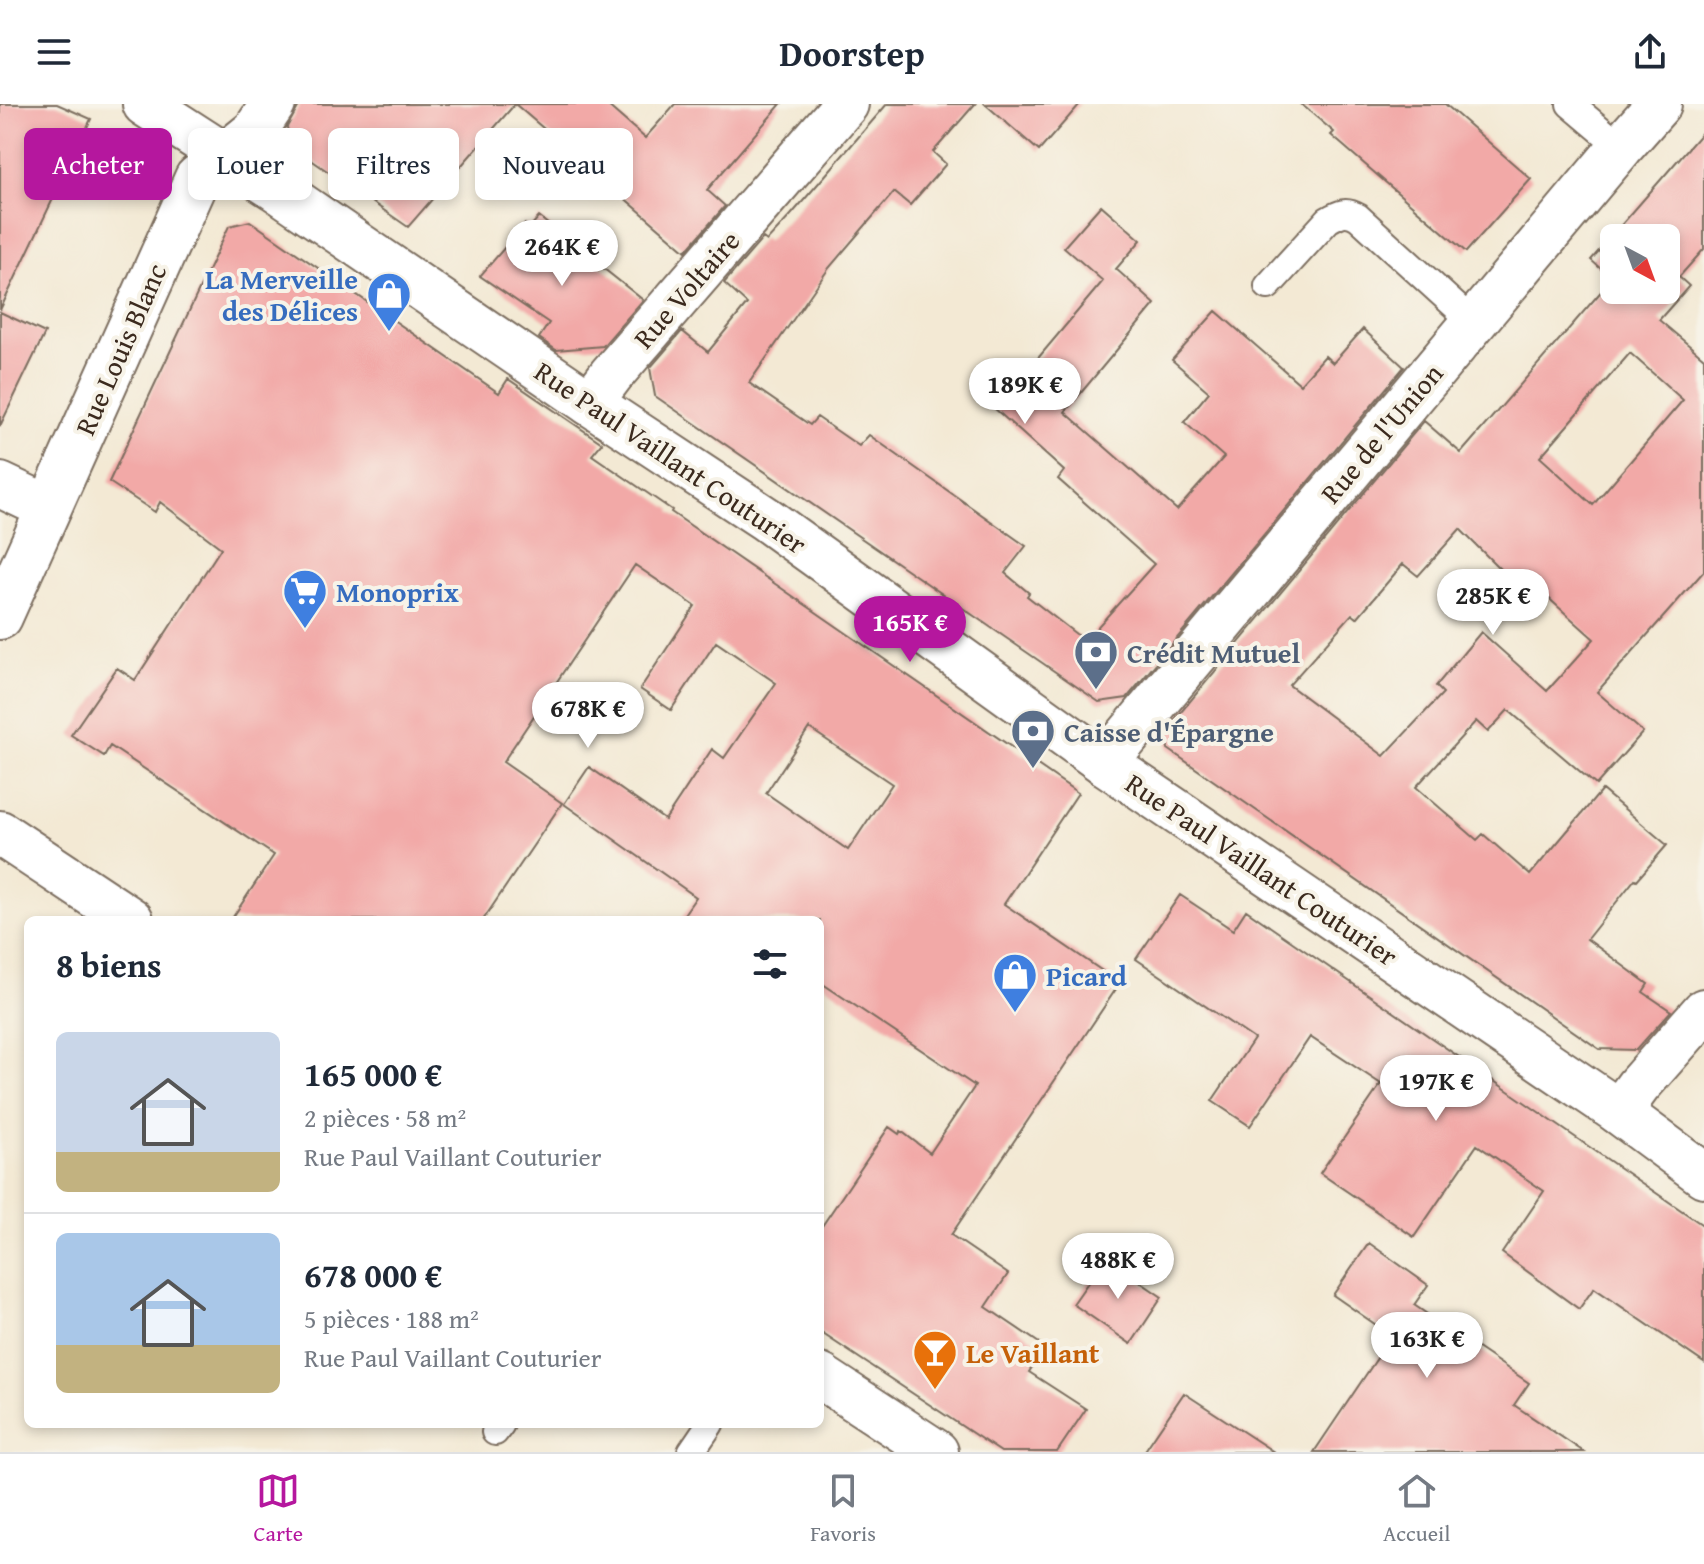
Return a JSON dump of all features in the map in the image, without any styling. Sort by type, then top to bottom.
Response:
[{"type":"street","name":"Rue Paul Vaillant Couturier","points":[[145,104],[188,131]]},
{"type":"street","name":"Rue Louis Blanc","points":[[257,128],[273,104]]},
{"type":"street","name":"Rue Voltaire","points":[[590,403],[846,104]]},
{"type":"street","name":"Rue de l'Union","points":[[1105,763],[1659,104]]},
{"type":"street","name":"Rue Louis Blanc","points":[[0,617],[188,198]]},
{"type":"street","name":"Rue Paul Vaillant Couturier","points":[[292,200],[766,519],[1105,763],[1619,1112],[1704,1175]]},
{"type":"street","points":[[0,485],[49,508]]},
{"type":"street","points":[[0,833],[125,916]]},
{"type":"street","points":[[1619,1112],[1704,1011]]},
{"type":"street","points":[[824,1379],[936,1452]]},
{"type":"lane","points":[[1570,104],[1621,147]]},
{"type":"lane","points":[[1268,286],[1328,220],[1340,213],[1350,212],[1474,323]]},
{"type":"lane","points":[[691,1452],[707,1428]]},
{"type":"building","points":[[0,104],[57,104],[91,119],[87,128],[24,128],[24,200],[52,200],[0,310]]},
{"type":"building","points":[[300,104],[515,104],[494,128],[475,128],[475,150],[459,168],[459,128],[328,128],[328,172],[312,161],[312,128],[287,127]]},
{"type":"building","points":[[515,104],[606,104],[645,138],[675,104],[781,104],[707,190],[725,206],[686,251],[627,200],[633,200],[633,128],[543,128]]},
{"type":"building","points":[[887,104],[975,104],[933,152],[946,164],[910,205],[894,192],[829,268],[749,383],[810,425],[817,417],[859,446],[869,435],[1026,546],[1005,573],[1029,593],[1027,596],[1085,641],[1154,564],[1058,479],[1064,471],[994,408],[1103,281],[1064,247],[1101,205],[1141,240],[1116,269],[1155,304],[1065,412],[1177,510],[1224,457],[1184,422],[1209,392],[1172,360],[1216,311],[1300,384],[1325,356],[1333,363],[1363,329],[1404,367],[1127,698],[1099,702],[655,396],[650,368],[682,331],[708,352],[747,304],[724,283],[763,238],[767,241],[791,215]]},
{"type":"building","points":[[985,104],[1080,104],[1039,151]]},
{"type":"building","points":[[1301,104],[1445,104],[1531,179],[1466,252],[1331,135],[1334,132]]},
{"type":"building","points":[[1704,130],[1704,249],[1680,276],[1680,224],[1622,224]]},
{"type":"building","points":[[369,200],[431,200],[408,227]]},
{"type":"building","points":[[539,217],[643,300],[603,346],[556,350],[539,338],[549,323],[480,276],[525,224],[530,227]]},
{"type":"building","points":[[250,221],[499,393],[508,379],[602,443],[592,455],[1078,793],[1004,904],[1120,983],[951,1235],[1008,1274],[986,1307],[1045,1347],[1029,1372],[1086,1409],[1057,1452],[1001,1452],[824,1335],[824,1223],[889,1127],[899,1134],[901,1131],[930,1153],[975,1086],[824,985],[824,916],[683,916],[696,897],[564,804],[589,767],[665,820],[712,749],[724,758],[776,683],[716,642],[671,710],[640,689],[695,606],[635,565],[503,762],[562,803],[486,916],[234,916],[274,855],[110,746],[104,756],[71,735],[117,668],[135,680],[221,548],[160,502],[155,512],[109,482],[229,226]],"holes":[[[809,728],[892,784],[848,850],[766,793]]]},
{"type":"building","points":[[1600,250],[1600,268],[1591,260]]},
{"type":"building","points":[[1680,278],[1689,286],[1680,296]]},
{"type":"building","points":[[1600,293],[1600,304],[1673,304],[1659,320],[1704,358],[1704,571],[1597,692],[1643,732],[1596,785],[1508,710],[1488,732],[1476,721],[1416,787],[1477,840],[1483,834],[1530,875],[1602,790],[1667,845],[1587,939],[1648,984],[1643,992],[1671,1011],[1636,1050],[1599,1049],[1168,749],[1166,730],[1424,421],[1461,453]],"holes":[[[1630,353],[1683,400],[1593,505],[1540,457]],[[1460,529],[1526,595],[1535,586],[1594,639],[1547,691],[1481,632],[1436,686],[1443,693],[1384,756],[1289,685],[1352,614],[1357,618],[1403,564],[1418,576]]]},
{"type":"building","points":[[0,312],[45,333],[0,426]]},
{"type":"building","points":[[1180,895],[1233,930],[1246,910],[1704,1226],[1704,1363],[1594,1288],[1579,1309],[1502,1253],[1544,1191],[1477,1145],[1414,1237],[1320,1173],[1381,1084],[1310,1037],[1250,1126],[1212,1101],[1254,1039],[1136,959]]},
{"type":"building","points":[[1369,1243],[1428,1285],[1414,1305],[1529,1383],[1514,1405],[1584,1452],[1314,1452],[1392,1336],[1333,1295]]},
{"type":"building","points":[[1105,1258],[1162,1297],[1131,1344],[1073,1304]]},
{"type":"building","points":[[1184,1393],[1274,1452],[1144,1452]]},
{"type":"place","name":"La Merveille des Délices","points":[[389,333]]},
{"type":"place","name":"Monoprix","points":[[305,630]]},
{"type":"place","name":"Crédit Mutuel","points":[[1096,691]]},
{"type":"place","name":"Caisse d'Épargne","points":[[1033,770]]},
{"type":"place","name":"Picard","points":[[1015,1014]]},
{"type":"place","name":"Le Vaillant","points":[[935,1391]]}]
